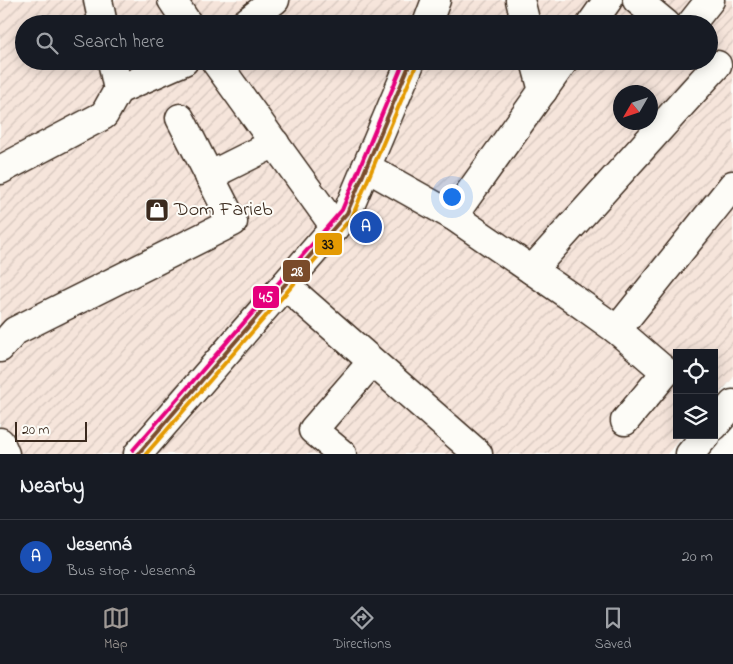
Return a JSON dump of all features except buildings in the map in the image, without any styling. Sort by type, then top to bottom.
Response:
[{"type":"street","points":[[98,0],[101,15]]},
{"type":"street","points":[[172,0],[182,15]]},
{"type":"street","points":[[256,15],[275,0]]},
{"type":"street","points":[[430,15],[436,0]]},
{"type":"street","points":[[520,0],[524,15]]},
{"type":"street","points":[[597,15],[608,0]]},
{"type":"street","points":[[637,0],[655,15]]},
{"type":"street","points":[[698,15],[710,0]]},
{"type":"street","points":[[532,270],[720,68]]},
{"type":"street","points":[[114,70],[118,90]]},
{"type":"street","points":[[0,170],[104,115],[118,90],[164,70]]},
{"type":"street","points":[[222,70],[335,227]]},
{"type":"street","points":[[138,454],[347,214],[407,70]]},
{"type":"street","points":[[537,70],[543,91]]},
{"type":"street","points":[[453,216],[558,70]]},
{"type":"street","points":[[0,348],[15,331],[233,222],[180,118]]},
{"type":"street","points":[[209,176],[275,143]]},
{"type":"street","points":[[366,167],[453,216],[616,330],[666,372],[625,421]]},
{"type":"street","points":[[616,330],[733,185]]},
{"type":"street","points":[[285,285],[478,454]]},
{"type":"street","points":[[342,454],[313,430],[372,362]]},
{"type":"street","points":[[718,421],[733,404]]},
{"type":"street","points":[[690,454],[703,439]]},
{"type":"street","points":[[0,442],[5,454]]},
{"type":"shaded area","points":[[0,0],[733,0],[733,378],[718,395],[718,349],[673,349],[673,439],[680,439],[667,454],[0,454]]},
{"type":"transit line","name":"45","points":[[133,450],[342,210],[400,70]]},
{"type":"transit line","name":"28","points":[[138,454],[347,213],[407,70]]},
{"type":"transit line","name":"33","points":[[146,454],[352,217],[414,70]]},
{"type":"place","name":"Dom Farieb","points":[[157,210]]},
{"type":"place","name":"Jesenná","points":[[366,227]]}]
